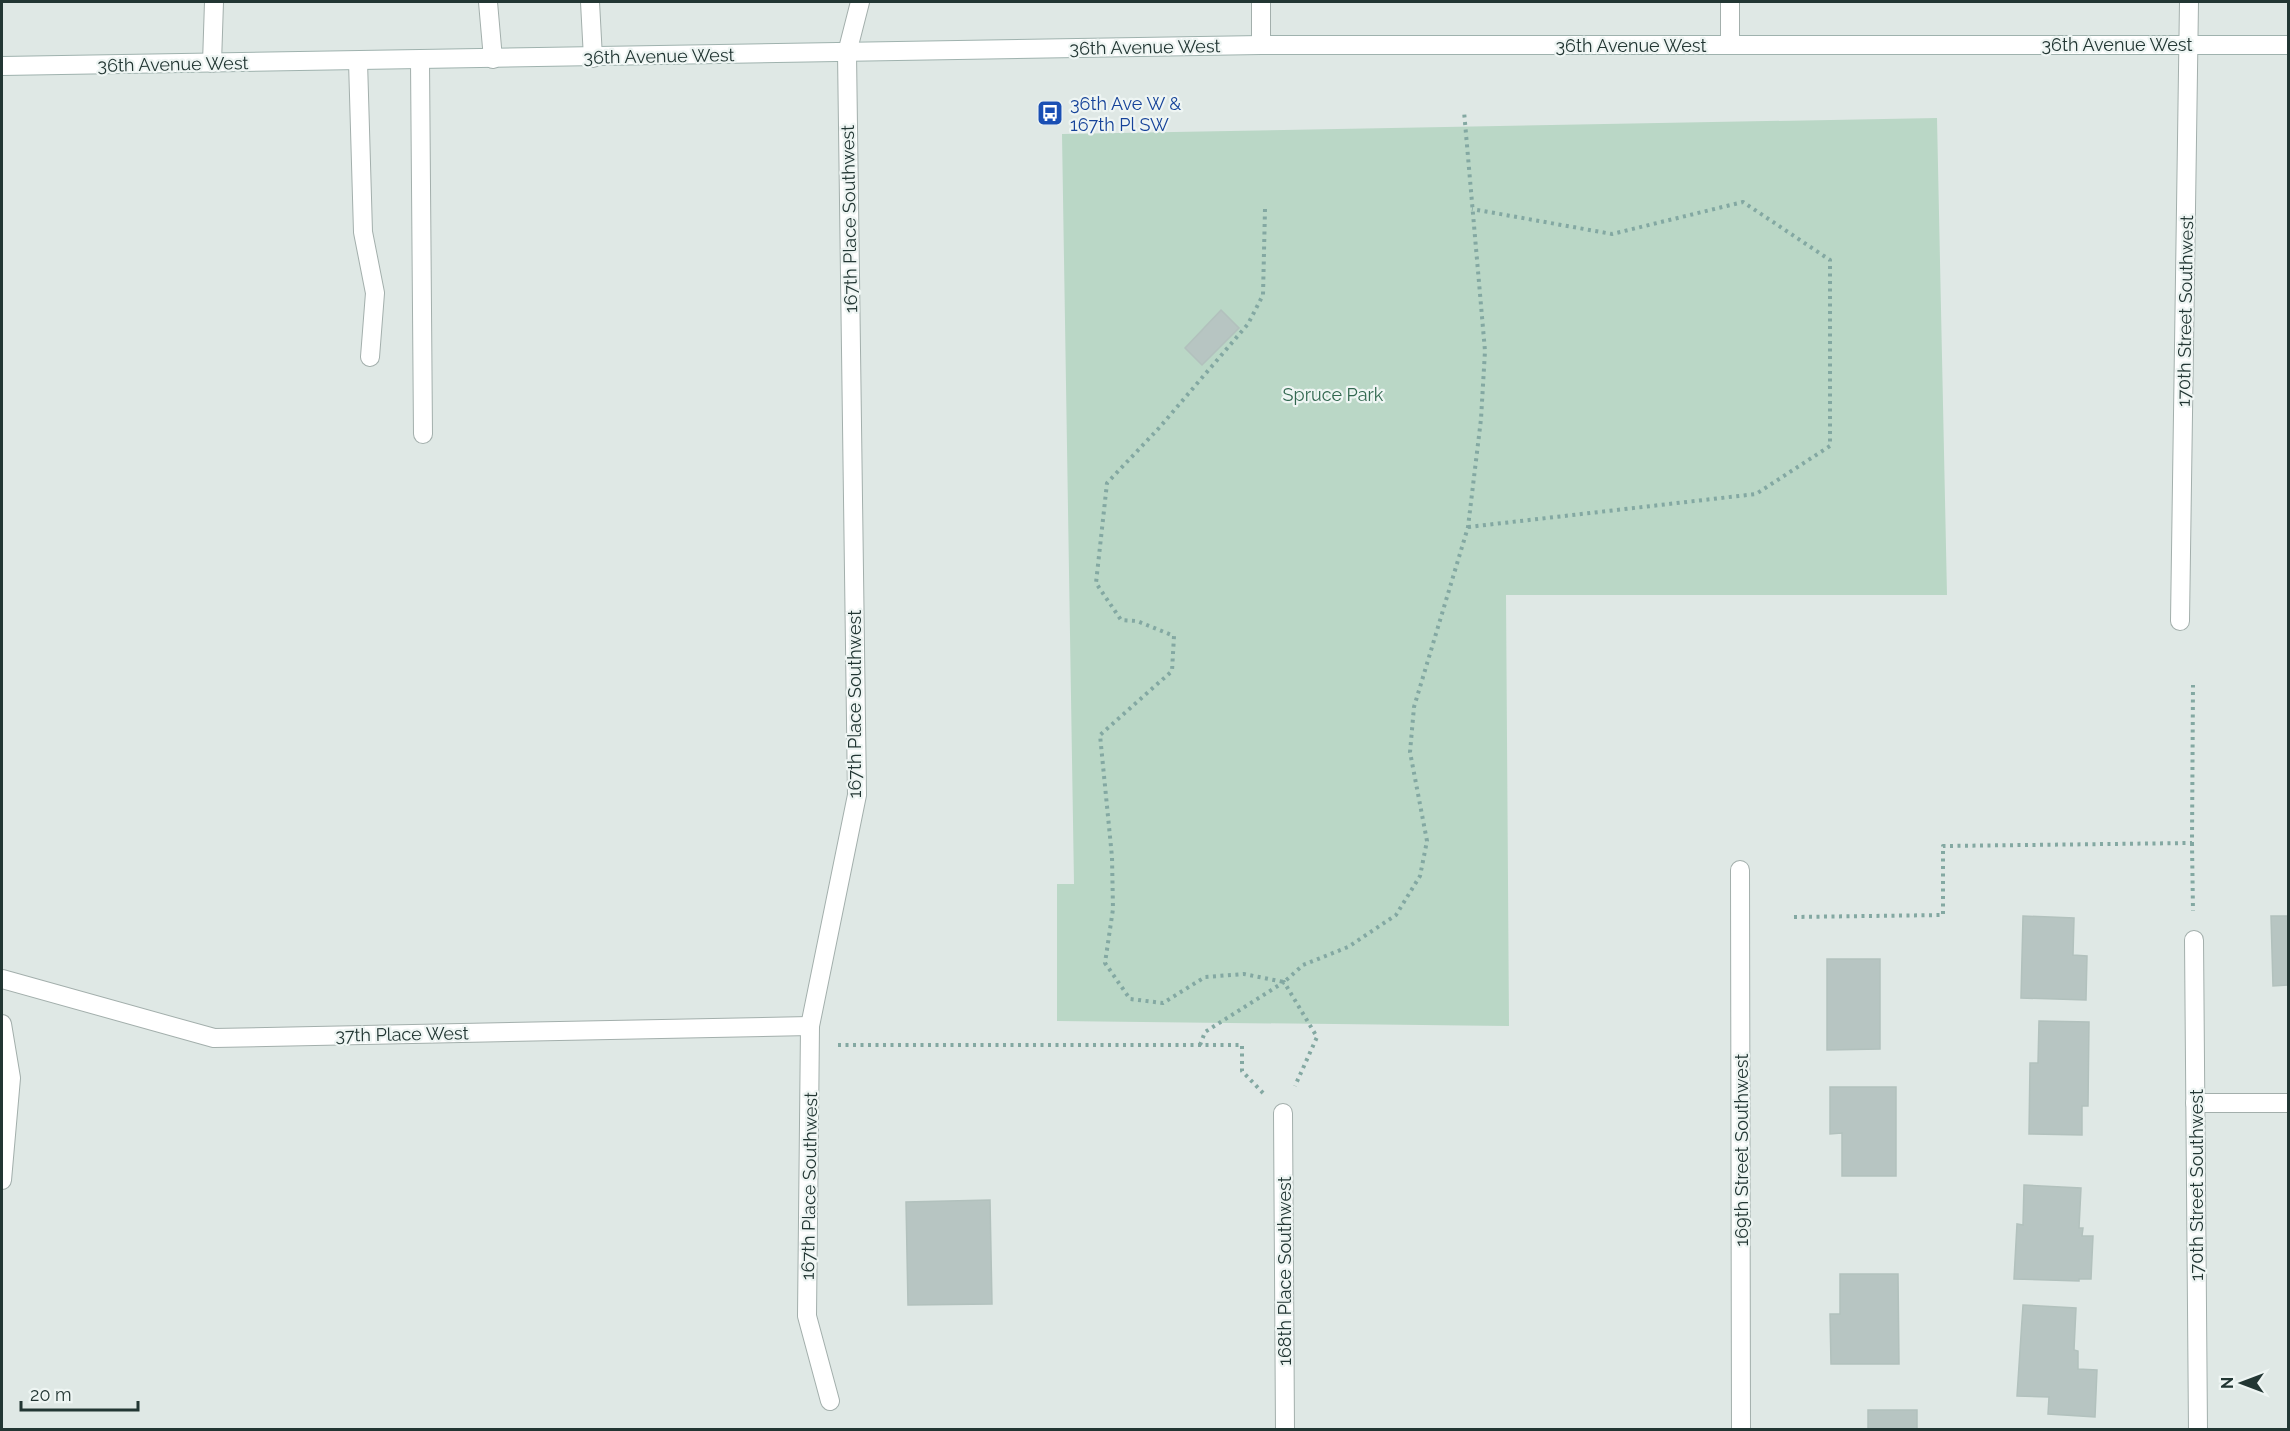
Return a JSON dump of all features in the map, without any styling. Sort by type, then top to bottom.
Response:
[{"type":"street","points":[[212,63],[214,2]]},
{"type":"street","points":[[488,2],[494,59]]},
{"type":"street","points":[[590,2],[593,58]]},
{"type":"street","name":"167th Place Southwest","points":[[830,1401],[807,1316],[810,1026],[857,795],[847,53],[860,2]]},
{"type":"street","points":[[1261,2],[1261,45]]},
{"type":"street","points":[[1731,2],[1731,45]]},
{"type":"street","name":"170th Street Southwest","points":[[2180,621],[2189,2]]},
{"type":"street","name":"36th Avenue West","points":[[2,66],[420,61],[1261,45],[2289,45]]},
{"type":"street","points":[[420,61],[423,434]]},
{"type":"street","points":[[358,62],[363,232],[375,293],[370,357]]},
{"type":"street","name":"169th Street Southwest","points":[[1740,870],[1741,1430]]},
{"type":"street","name":"170th Street Southwest","points":[[2194,940],[2198,1430]]},
{"type":"street","name":"37th Place West","points":[[2,980],[214,1038],[810,1026]]},
{"type":"street","points":[[2,1024],[11,1078],[2,1180]]},
{"type":"street","points":[[2195,1103],[2289,1103]]},
{"type":"street","name":"168th Place Southwest","points":[[1283,1113],[1285,1430]]},
{"type":"path","points":[[1200,1045],[1205,1032],[1284,982],[1304,965],[1348,947],[1396,915],[1420,876],[1427,841],[1410,752],[1414,707],[1468,527],[1481,419],[1485,351],[1464,111]]},
{"type":"path","points":[[1468,527],[1756,494],[1830,446],[1830,260],[1743,202],[1612,234],[1472,209]]},
{"type":"path","points":[[810,1045],[1242,1045],[1242,1071],[1283,1113],[1317,1037],[1284,982],[1244,974],[1205,977],[1163,1002],[1130,999],[1106,963],[1113,909],[1112,857],[1100,735],[1172,671],[1174,636],[1137,621],[1121,620],[1096,583],[1107,483],[1159,428],[1248,324],[1263,295],[1265,209]]},
{"type":"path","points":[[2193,685],[2194,940]]},
{"type":"path","points":[[1794,917],[1943,915],[1943,846],[2192,843]]},
{"type":"green space","name":"Spruce Park","points":[[1937,118],[1947,595],[1506,595],[1509,1026],[1057,1021],[1057,884],[1074,884],[1062,134]]},
{"type":"building","points":[[1221,310],[1239,328],[1202,365],[1185,348]]},
{"type":"building","points":[[2023,916],[2074,918],[2073,955],[2087,956],[2086,1000],[2021,998]]},
{"type":"building","points":[[2271,916],[2288,916],[2288,985],[2273,986]]},
{"type":"building","points":[[1827,959],[1880,959],[1880,1049],[1827,1050]]},
{"type":"building","points":[[2039,1021],[2089,1022],[2088,1106],[2082,1106],[2082,1135],[2029,1134],[2030,1063],[2038,1063]]},
{"type":"building","points":[[1830,1087],[1896,1087],[1896,1176],[1842,1176],[1842,1133],[1830,1134]]},
{"type":"building","points":[[2024,1185],[2081,1188],[2079,1228],[2083,1228],[2082,1236],[2093,1236],[2091,1279],[2079,1279],[2079,1281],[2014,1279],[2017,1224],[2023,1225]]},
{"type":"building","points":[[990,1200],[992,1304],[908,1305],[906,1202]]},
{"type":"building","points":[[1840,1274],[1898,1274],[1899,1364],[1831,1364],[1830,1314],[1840,1314]]},
{"type":"building","points":[[2023,1305],[2076,1308],[2074,1350],[2078,1351],[2078,1369],[2097,1370],[2095,1417],[2048,1414],[2049,1397],[2017,1396]]},
{"type":"building","points":[[1868,1410],[1917,1410],[1917,1430],[1868,1430]]},
{"type":"place","name":"36th Ave W & 167th Pl SW","points":[[1050,113]]}]
